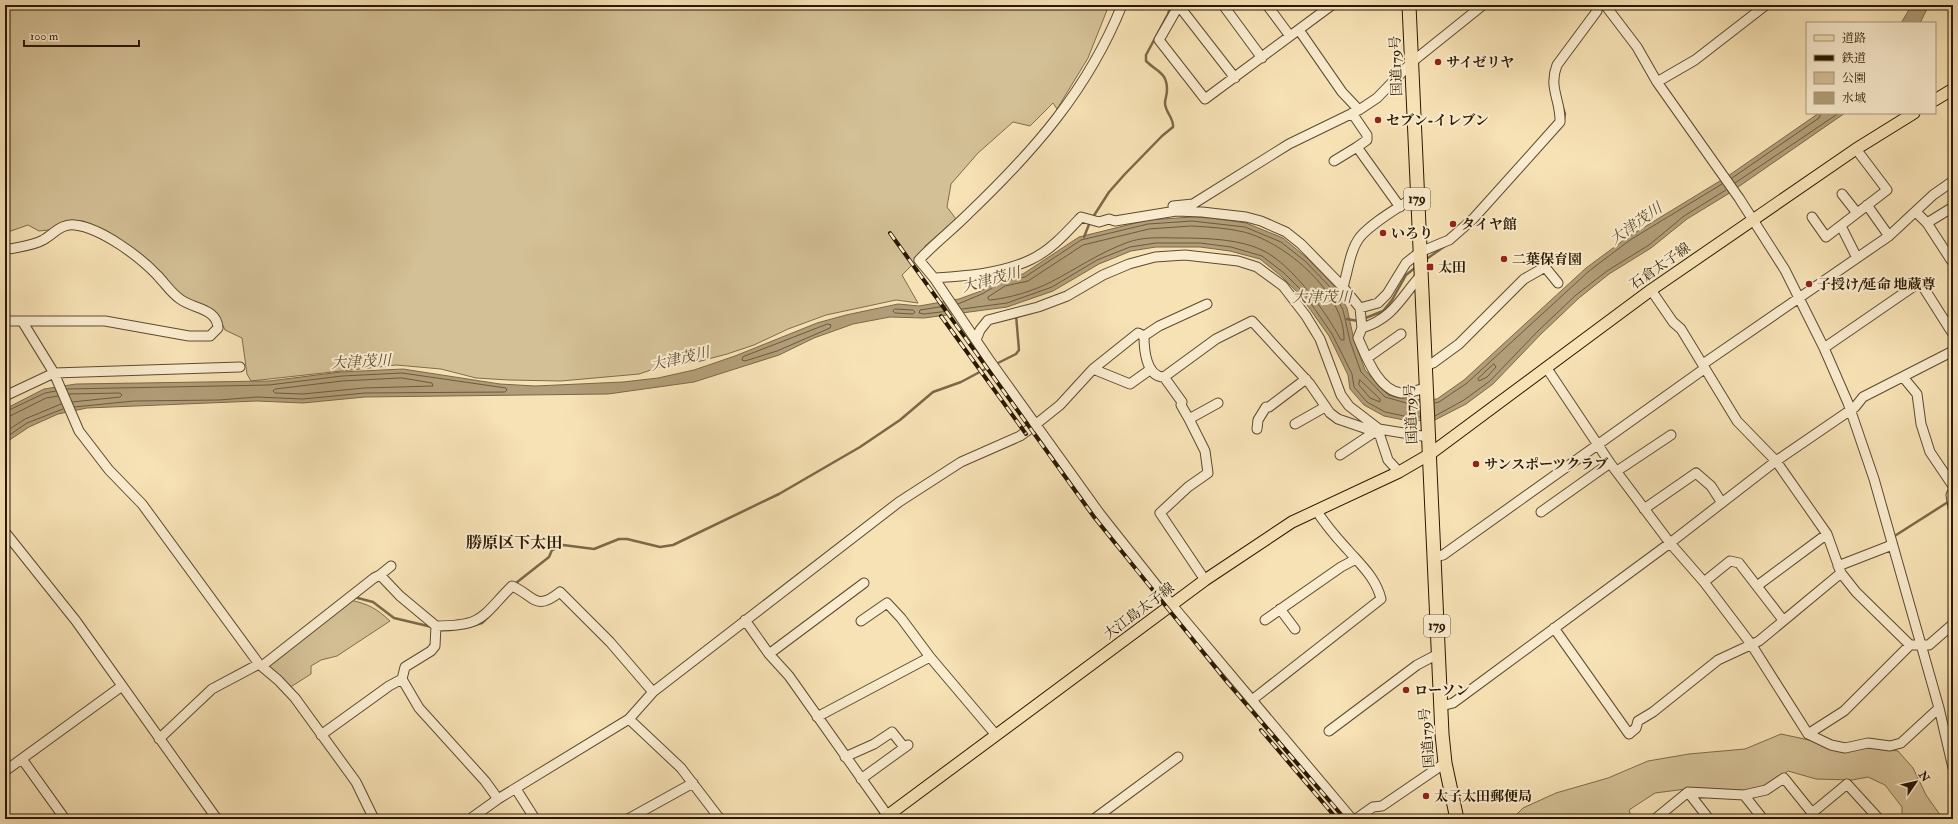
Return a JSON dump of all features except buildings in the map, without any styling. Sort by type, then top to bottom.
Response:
[{"type":"highway","name":"国道179号","points":[[1409,5],[1422,274],[1424,367],[1430,454],[1441,706],[1445,763],[1457,819]]},
{"type":"main road","points":[[1936,99],[1953,89]]},
{"type":"main road","name":"石倉太子線","points":[[1430,454],[1651,290],[1856,149],[1912,114]]},
{"type":"main road","name":"大江島太子線","points":[[887,818],[1205,580],[1292,522],[1399,472],[1430,454]]},
{"type":"street","points":[[1122,5],[1093,66],[1039,142],[968,215],[919,260],[934,278],[1035,425],[1100,514],[1172,604],[1352,819]]},
{"type":"street","points":[[1223,5],[1262,58]]},
{"type":"street","points":[[1267,5],[1290,36]]},
{"type":"street","points":[[1315,5],[1321,13]]},
{"type":"street","points":[[1235,78],[1179,6],[1159,40],[1205,99],[1235,78],[1262,58],[1290,36],[1300,30],[1332,5]]},
{"type":"street","points":[[934,278],[965,276],[993,271],[1029,260],[1048,249],[1082,218],[1099,222],[1133,212],[1193,204],[1289,144],[1355,111],[1377,98],[1412,62],[1483,5]]},
{"type":"street","points":[[1657,82],[1695,60],[1766,5]]},
{"type":"street","points":[[1360,308],[1378,303],[1387,294],[1406,263],[1420,252],[1449,240],[1473,219],[1560,122],[1560,112],[1553,88],[1553,76],[1557,65],[1600,6],[1636,47],[1657,82],[1721,170],[1785,270],[1824,348],[1850,410],[1874,479],[1920,646],[1939,708],[1953,768]]},
{"type":"street","points":[[1300,30],[1355,111],[1367,134],[1367,140],[1334,161]]},
{"type":"street","points":[[1357,147],[1400,207]]},
{"type":"street","points":[[1812,218],[1826,237],[1887,190],[1856,149]]},
{"type":"street","points":[[1434,557],[1443,555],[1703,366],[1889,236],[1916,212],[1933,194],[1953,181]]},
{"type":"street","points":[[1842,194],[1857,213]]},
{"type":"street","points":[[1343,287],[1353,253],[1360,238],[1374,224],[1417,195]]},
{"type":"street","points":[[1867,205],[1889,236]]},
{"type":"street","points":[[1927,223],[1953,207]]},
{"type":"street","points":[[1109,220],[1115,221],[1176,211],[1202,212],[1246,217],[1261,221],[1286,232],[1301,244],[1343,287],[1360,308],[1362,328],[1358,338],[1366,358],[1378,377],[1395,391],[1403,393],[1426,391]]},
{"type":"street","points":[[1916,212],[1927,223],[1953,262]]},
{"type":"street","points":[[5,250],[42,240],[64,225],[75,225],[95,232],[124,246],[156,274],[180,300],[213,315],[218,322],[218,328],[210,336],[189,336],[105,321],[5,321]]},
{"type":"street","points":[[1841,226],[1857,258]]},
{"type":"street","points":[[976,340],[980,330],[988,320],[1038,307],[1067,296],[1103,275],[1129,264],[1155,257],[1185,255],[1238,261],[1257,267],[1282,286],[1306,316],[1320,339],[1341,394],[1349,406],[1377,431],[1388,460],[1399,472]]},
{"type":"street","points":[[1424,367],[1433,363],[1459,344],[1524,279],[1545,266],[1558,283]]},
{"type":"street","points":[[1362,328],[1387,316],[1404,298],[1422,274]]},
{"type":"street","points":[[1824,348],[1920,282],[1953,334]]},
{"type":"street","points":[[1651,290],[1673,322],[1681,329],[1737,421],[1776,461],[1827,534],[1839,570],[1856,592],[1910,645],[1929,645],[1953,624]]},
{"type":"street","points":[[1144,336],[1159,326],[1207,304]]},
{"type":"street","points":[[22,321],[54,373],[76,420],[79,431],[109,470],[142,504],[260,665],[295,698],[356,782],[374,819]]},
{"type":"street","points":[[1164,377],[1216,339],[1252,321],[1306,379],[1325,407],[1338,419],[1377,431],[1428,434]]},
{"type":"street","points":[[470,819],[498,799],[629,719],[653,692],[744,620],[899,502],[961,462],[1020,436],[1060,405],[1092,369],[1132,337],[1138,334],[1144,336]]},
{"type":"street","points":[[1366,358],[1401,334]]},
{"type":"street","points":[[1144,336],[1144,349],[1151,369],[1160,377],[1164,377],[1182,402],[1182,405],[1204,451],[1208,474],[1188,487],[1160,513],[1205,580]]},
{"type":"street","points":[[1441,706],[1453,703],[1670,543],[1776,461],[1850,410],[1863,397],[1953,350]]},
{"type":"street","points":[[5,396],[54,373],[240,367]]},
{"type":"street","points":[[1546,367],[1610,463],[1644,509],[1670,543],[1704,582],[1751,644],[1808,734],[1831,745],[1845,748],[1868,744],[1890,746],[1901,743],[1939,708]]},
{"type":"street","points":[[1092,369],[1130,384],[1151,369]]},
{"type":"street","points":[[1903,377],[1917,394],[1921,424],[1930,452],[1953,486]]},
{"type":"street","points":[[1257,429],[1258,420],[1266,407],[1269,407],[1306,379]]},
{"type":"street","points":[[1189,419],[1218,403]]},
{"type":"street","points":[[1295,424],[1325,407]]},
{"type":"street","points":[[1340,455],[1377,431]]},
{"type":"street","points":[[1617,472],[1671,435]]},
{"type":"street","points":[[1541,512],[1610,463]]},
{"type":"street","points":[[1644,509],[1696,473],[1711,486],[1722,503]]},
{"type":"street","points":[[1953,491],[1951,495],[1953,507]]},
{"type":"street","points":[[1252,700],[1381,599],[1379,588],[1372,577],[1328,528],[1316,510]]},
{"type":"street","points":[[5,532],[76,621],[217,819]]},
{"type":"street","points":[[1757,586],[1827,534]]},
{"type":"street","points":[[1554,628],[1629,734],[1636,728],[1638,721],[1652,712],[1718,660],[1759,641],[1839,570],[1892,544]]},
{"type":"street","points":[[1265,620],[1341,566],[1356,559]]},
{"type":"street","points":[[1704,582],[1730,561],[1739,563],[1783,620]]},
{"type":"street","points":[[159,739],[212,689],[260,665],[391,566]]},
{"type":"street","points":[[380,575],[400,596],[436,629]]},
{"type":"street","points":[[769,654],[864,583]]},
{"type":"street","points":[[436,629],[476,622],[515,587],[542,603],[548,602],[560,592],[610,642],[653,692]]},
{"type":"street","points":[[861,621],[887,603],[901,618],[930,657],[996,735]]},
{"type":"street","points":[[1280,610],[1295,629]]},
{"type":"street","points":[[744,620],[769,654],[789,676],[887,818]]},
{"type":"street","points":[[321,735],[402,679],[405,667],[431,651],[435,646],[436,629]]},
{"type":"street","points":[[1808,734],[1844,711],[1910,645]]},
{"type":"street","points":[[1329,730],[1417,665],[1438,654]]},
{"type":"street","points":[[817,717],[930,657]]},
{"type":"street","points":[[402,679],[419,708],[485,781],[498,799]]},
{"type":"street","points":[[5,771],[122,686]]},
{"type":"street","points":[[629,719],[681,768],[720,819]]},
{"type":"street","points":[[845,757],[874,744],[892,732],[907,745],[861,779]]},
{"type":"street","points":[[1094,819],[1178,757]]},
{"type":"street","points":[[22,759],[65,819]]},
{"type":"street","points":[[1356,819],[1373,807],[1382,806],[1445,763]]},
{"type":"street","points":[[1655,819],[1688,792],[1744,795],[1766,790],[1784,778],[1814,816],[1847,784],[1879,819]]},
{"type":"street","points":[[628,819],[693,783]]},
{"type":"street","points":[[516,789],[535,819]]},
{"type":"street","points":[[1688,792],[1709,819]]},
{"type":"street","points":[[1744,795],[1763,819]]},
{"type":"green space","points":[[5,5],[1109,5],[1088,58],[1057,109],[1053,103],[1030,126],[1013,122],[978,153],[951,184],[947,207],[956,219],[925,246],[924,253],[902,275],[918,303],[896,300],[826,315],[788,329],[754,345],[727,354],[697,362],[669,364],[639,374],[561,381],[509,380],[476,378],[441,369],[396,365],[251,381],[247,374],[242,338],[225,330],[218,314],[184,298],[136,251],[107,231],[83,221],[68,223],[65,228],[39,231],[28,225],[5,233]]},
{"type":"green space","points":[[350,600],[372,607],[390,621],[337,656],[321,660],[311,666],[311,674],[289,688],[268,665]]},
{"type":"green space","points":[[1781,734],[1809,740],[1834,749],[1861,746],[1898,751],[1913,768],[1926,795],[1943,819],[1902,819],[1902,807],[1885,785],[1868,777],[1852,780],[1816,779],[1788,771],[1766,787],[1743,792],[1686,789],[1655,793],[1629,810],[1632,819],[1512,819],[1523,808],[1556,793],[1608,778],[1648,761],[1689,754],[1745,749]]},
{"type":"water","points":[[1912,5],[1929,5],[1920,22],[1902,22]]},
{"type":"water","name":"大津茂川","points":[[1818,114],[1844,114],[1728,194],[1687,219],[1651,248],[1609,274],[1579,298],[1541,334],[1493,384],[1466,404],[1433,421],[1404,420],[1384,416],[1364,405],[1350,389],[1348,375],[1329,336],[1300,295],[1281,276],[1260,259],[1230,251],[1200,247],[1156,247],[1131,251],[1099,264],[1053,291],[1007,307],[924,318],[890,317],[853,324],[814,338],[779,355],[694,382],[608,394],[365,397],[303,403],[257,401],[87,408],[58,414],[29,427],[5,443],[5,409],[44,389],[76,384],[269,381],[341,372],[403,369],[500,384],[535,386],[623,382],[658,378],[694,370],[735,356],[817,323],[846,315],[898,304],[919,306],[959,299],[981,291],[1002,277],[1023,274],[1079,237],[1148,220],[1192,217],[1212,218],[1246,223],[1283,238],[1307,258],[1335,287],[1347,308],[1354,340],[1365,370],[1388,395],[1411,400],[1437,399],[1464,380],[1586,268],[1628,237],[1728,176]]},
{"type":"waterway","points":[[1093,217],[1109,192],[1162,136],[1173,127],[1172,121],[1165,106],[1167,90],[1165,79],[1161,73],[1146,61],[1146,55],[1168,14],[1171,5]]},
{"type":"waterway","points":[[1563,108],[1565,114],[1564,119]]},
{"type":"waterway","points":[[1084,237],[1090,222]]},
{"type":"waterway","points":[[1428,258],[1445,246]]},
{"type":"waterway","points":[[1363,319],[1383,311],[1392,300],[1406,275],[1416,267]]},
{"type":"waterway","points":[[996,364],[1016,354],[1019,350],[1016,315]]},
{"type":"waterway","points":[[1347,319],[1358,321]]},
{"type":"waterway","points":[[514,586],[549,557],[552,550],[563,545],[594,549],[619,539],[627,539],[660,547],[673,545],[779,494],[860,447],[900,420],[933,392],[961,382],[991,366]]},
{"type":"waterway","points":[[1893,537],[1948,502]]},
{"type":"waterway","points":[[354,597],[373,602],[394,618],[432,627]]},
{"type":"waterway","points":[[464,628],[482,623],[498,607]]},
{"type":"railway","points":[[890,233],[1094,517],[1227,682],[1345,819]]},
{"type":"railway","points":[[941,316],[1026,434]]},
{"type":"railway","points":[[1261,730],[1337,819]]},
{"type":"place","name":"サイゼリヤ","points":[[1438,62]]},
{"type":"place","name":"セブン-イレブン","points":[[1378,120]]},
{"type":"place","name":"タイヤ館","points":[[1453,224]]},
{"type":"place","name":"いろり","points":[[1383,233]]},
{"type":"place","name":"二葉保育園","points":[[1504,259]]},
{"type":"place","name":"太田","points":[[1430,267]]},
{"type":"place","name":"子授け/延命 地蔵尊","points":[[1809,284]]},
{"type":"place","name":"サンスポーツクラブ","points":[[1476,464]]},
{"type":"place","name":"ローソン","points":[[1406,690]]},
{"type":"place","name":"太子太田郵便局","points":[[1426,796]]},
{"type":"district","name":"勝原区下太田","points":[[514,543]]}]
